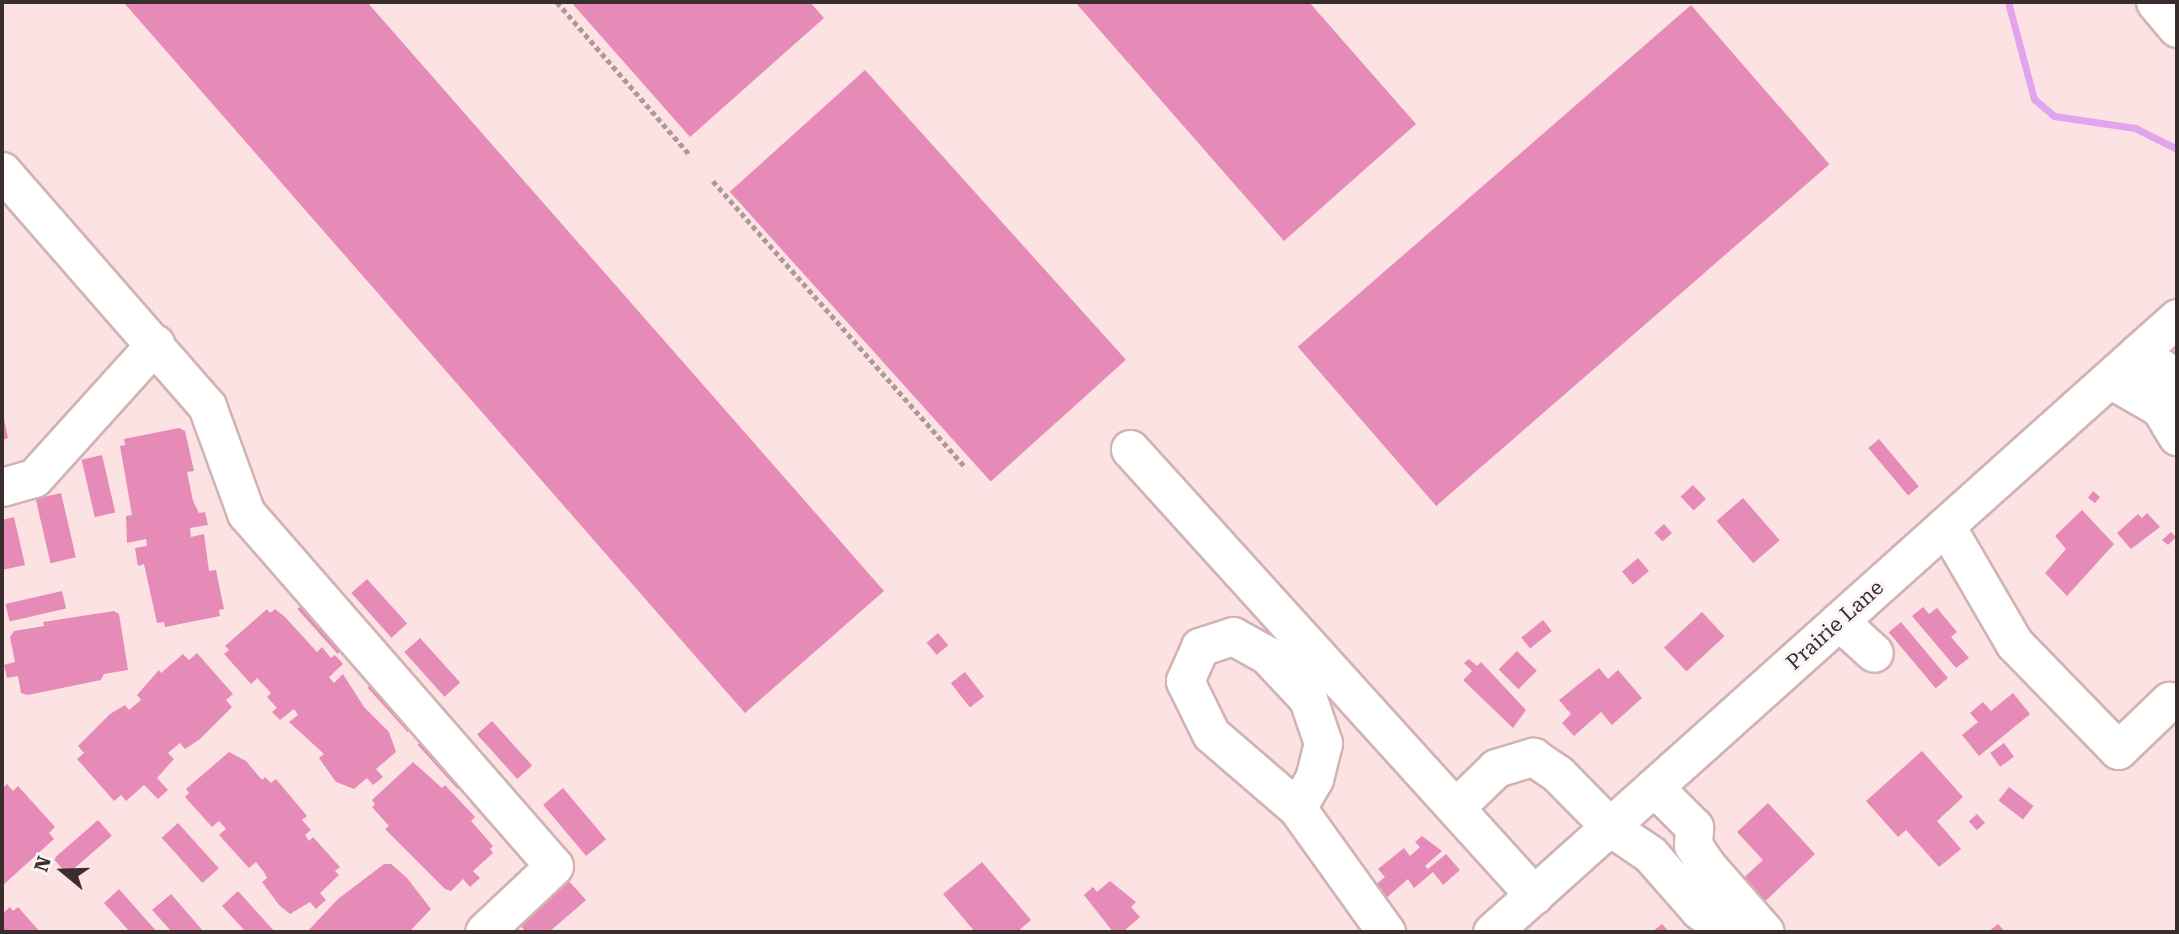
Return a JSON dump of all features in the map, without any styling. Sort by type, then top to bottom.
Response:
[{"type":"street","points":[[2155,2],[2177,28]]},
{"type":"street","points":[[2,171],[207,406],[246,513],[554,866],[484,932]]},
{"type":"street","name":"Prairie Lane","points":[[1501,930],[1534,895],[2177,318]]},
{"type":"street","points":[[2,487],[34,478],[155,344]]},
{"type":"street","points":[[2139,352],[2177,379]]},
{"type":"street","points":[[2110,379],[2160,408],[2177,436]]},
{"type":"street","points":[[1130,449],[1534,895]]},
{"type":"street","points":[[1946,526],[2014,643],[2118,750],[2169,701]]},
{"type":"street","points":[[1839,621],[1874,653]]},
{"type":"street","points":[[1456,807],[1496,768],[1533,757],[1558,774],[1610,827],[1650,854],[1699,910],[1731,932]]},
{"type":"street","points":[[1654,787],[1694,827],[1693,845],[1708,867],[1765,932]]},
{"type":"street","points":[[1297,808],[1385,932]]},
{"type":"path","points":[[556,2],[691,156]]},
{"type":"path","points":[[712,181],[964,466]]},
{"type":"building","points":[[367,2],[884,591],[745,713],[125,4]]},
{"type":"building","points":[[571,2],[810,2],[824,18],[690,137]]},
{"type":"building","points":[[1075,2],[1309,2],[1416,124],[1284,241]]},
{"type":"building","points":[[1691,5],[1829,164],[1436,506],[1298,347]]},
{"type":"building","points":[[865,70],[1126,360],[991,482],[730,192]]},
{"type":"building","points":[[2,410],[8,438],[2,440]]},
{"type":"building","points":[[179,428],[185,431],[194,471],[187,472],[193,501],[199,513],[205,512],[208,525],[190,528],[191,537],[204,534],[209,571],[216,570],[224,609],[219,610],[220,616],[165,627],[164,622],[157,623],[144,564],[138,566],[135,548],[147,546],[146,539],[127,543],[126,516],[132,515],[120,446],[125,445],[124,439]]},
{"type":"building","points":[[1879,439],[1919,486],[1908,495],[1868,448]]},
{"type":"building","points":[[102,455],[115,512],[95,517],[82,460]]},
{"type":"building","points":[[1693,485],[1706,499],[1694,510],[1681,497]]},
{"type":"building","points":[[2093,491],[2100,497],[2095,503],[2088,498]]},
{"type":"building","points":[[61,493],[76,557],[51,563],[36,499]]},
{"type":"building","points":[[1743,498],[1780,540],[1753,563],[1717,521]]},
{"type":"building","points":[[2082,510],[2114,544],[2067,596],[2045,573],[2066,549],[2055,536]]},
{"type":"building","points":[[2147,513],[2160,527],[2131,549],[2117,533],[2138,514],[2142,518]]},
{"type":"building","points":[[14,517],[25,565],[2,570],[2,520]]},
{"type":"building","points":[[1664,524],[1672,533],[1662,542],[1654,533]]},
{"type":"building","points":[[2171,532],[2176,537],[2168,545],[2162,540]]},
{"type":"building","points":[[1638,558],[1649,571],[1633,585],[1622,571]]},
{"type":"building","points":[[367,579],[407,624],[392,638],[351,593]]},
{"type":"building","points":[[62,591],[66,609],[10,622],[5,604]]},
{"type":"building","points":[[313,595],[353,640],[338,654],[297,609]]},
{"type":"building","points":[[1923,607],[1929,614],[1937,608],[1957,632],[1951,637],[1969,658],[1956,668],[1912,616]]},
{"type":"building","points":[[267,609],[270,613],[275,609],[285,617],[317,652],[322,647],[331,658],[335,655],[343,664],[329,677],[334,683],[343,674],[364,707],[389,732],[396,752],[376,769],[383,777],[373,785],[367,778],[354,789],[336,782],[319,758],[324,754],[289,722],[298,715],[294,709],[280,720],[272,712],[277,708],[267,697],[271,693],[257,678],[251,684],[224,654],[229,650],[225,646]]},
{"type":"building","points":[[114,611],[119,614],[128,670],[104,674],[101,680],[28,695],[21,693],[18,676],[7,678],[4,665],[15,662],[10,637],[14,631],[44,626],[43,622]]},
{"type":"building","points":[[1702,612],[1725,636],[1686,672],[1664,647]]},
{"type":"building","points":[[1543,620],[1552,631],[1530,649],[1521,638]]},
{"type":"building","points":[[1901,622],[1948,678],[1936,688],[1889,632]]},
{"type":"building","points":[[938,633],[948,645],[937,655],[927,643]]},
{"type":"building","points":[[420,638],[460,683],[445,697],[404,652]]},
{"type":"building","points":[[1517,651],[1537,671],[1518,689],[1499,669]]},
{"type":"building","points":[[197,653],[233,694],[226,700],[232,707],[200,739],[185,749],[180,743],[168,753],[174,759],[157,778],[168,790],[158,799],[144,785],[126,801],[121,795],[114,801],[77,759],[84,753],[78,746],[110,714],[125,705],[129,710],[141,700],[137,695],[159,670],[161,673],[183,654],[189,660]]},
{"type":"building","points":[[1469,659],[1477,666],[1481,662],[1526,710],[1513,728],[1463,680],[1472,671],[1464,663]]},
{"type":"building","points":[[1599,668],[1608,679],[1618,670],[1642,698],[1612,725],[1601,712],[1574,736],[1562,723],[1571,714],[1559,700]]},
{"type":"building","points":[[965,672],[984,696],[970,708],[951,683]]},
{"type":"building","points":[[384,673],[424,718],[408,732],[368,688]]},
{"type":"building","points":[[2013,693],[2030,714],[1979,756],[1962,735],[1978,722],[1970,713],[1983,702],[1991,711]]},
{"type":"building","points":[[492,721],[532,766],[517,779],[477,734]]},
{"type":"building","points":[[434,730],[474,775],[458,789],[418,745]]},
{"type":"building","points":[[2004,743],[2014,757],[2000,767],[1990,753]]},
{"type":"building","points":[[1922,751],[1963,797],[1937,821],[1961,849],[1939,867],[1906,830],[1898,837],[1866,801]]},
{"type":"building","points":[[229,752],[246,761],[262,780],[265,777],[271,783],[276,779],[307,816],[302,820],[311,830],[305,835],[309,841],[313,837],[340,867],[335,871],[339,875],[320,893],[326,900],[316,909],[310,902],[290,914],[279,905],[262,882],[267,878],[256,862],[249,868],[219,835],[226,829],[219,821],[212,827],[185,797],[189,793],[186,789]]},
{"type":"building","points":[[413,762],[442,788],[445,785],[475,817],[471,821],[493,846],[490,849],[493,853],[473,871],[480,878],[470,887],[463,879],[451,891],[445,889],[385,829],[389,826],[372,807],[375,804],[372,800]]},
{"type":"building","points":[[7,784],[13,791],[18,786],[55,827],[49,833],[54,839],[2,886],[2,789]]},
{"type":"building","points":[[2009,787],[2033,806],[2023,819],[1999,800]]},
{"type":"building","points":[[563,788],[606,839],[586,856],[543,805]]},
{"type":"building","points":[[487,790],[527,835],[512,849],[471,804]]},
{"type":"building","points":[[1768,803],[1815,854],[1757,909],[1736,885],[1763,860],[1737,832]]},
{"type":"building","points":[[1977,814],[1985,823],[1977,830],[1969,821]]},
{"type":"building","points":[[98,820],[112,836],[67,875],[53,859]]},
{"type":"building","points":[[178,823],[219,868],[202,883],[162,838]]},
{"type":"building","points":[[1422,836],[1442,851],[1425,866],[1428,869],[1446,854],[1460,870],[1443,885],[1433,872],[1414,888],[1408,879],[1384,900],[1373,887],[1385,877],[1378,869],[1404,848],[1410,856],[1420,847],[1415,842]]},
{"type":"building","points":[[982,862],[1031,920],[1017,932],[975,932],[943,894]]},
{"type":"building","points":[[384,864],[391,864],[407,878],[431,909],[410,931],[307,932],[338,899]]},
{"type":"building","points":[[568,880],[586,900],[549,932],[526,932],[519,924]]},
{"type":"building","points":[[1110,881],[1136,902],[1131,907],[1140,917],[1123,932],[1113,932],[1084,895],[1093,887],[1097,892]]},
{"type":"building","points":[[119,889],[157,932],[130,932],[104,903]]},
{"type":"building","points":[[238,891],[275,932],[246,932],[222,906]]},
{"type":"building","points":[[171,894],[204,932],[172,932],[152,910]]},
{"type":"building","points":[[10,907],[13,911],[18,907],[40,932],[2,932],[2,914]]},
{"type":"building","points":[[1662,924],[1669,932],[1652,932]]},
{"type":"building","points":[[1998,924],[2005,932],[1988,932]]},
{"type":"waterway","points":[[2008,2],[2034,99],[2054,116],[2135,128],[2177,149]]}]
